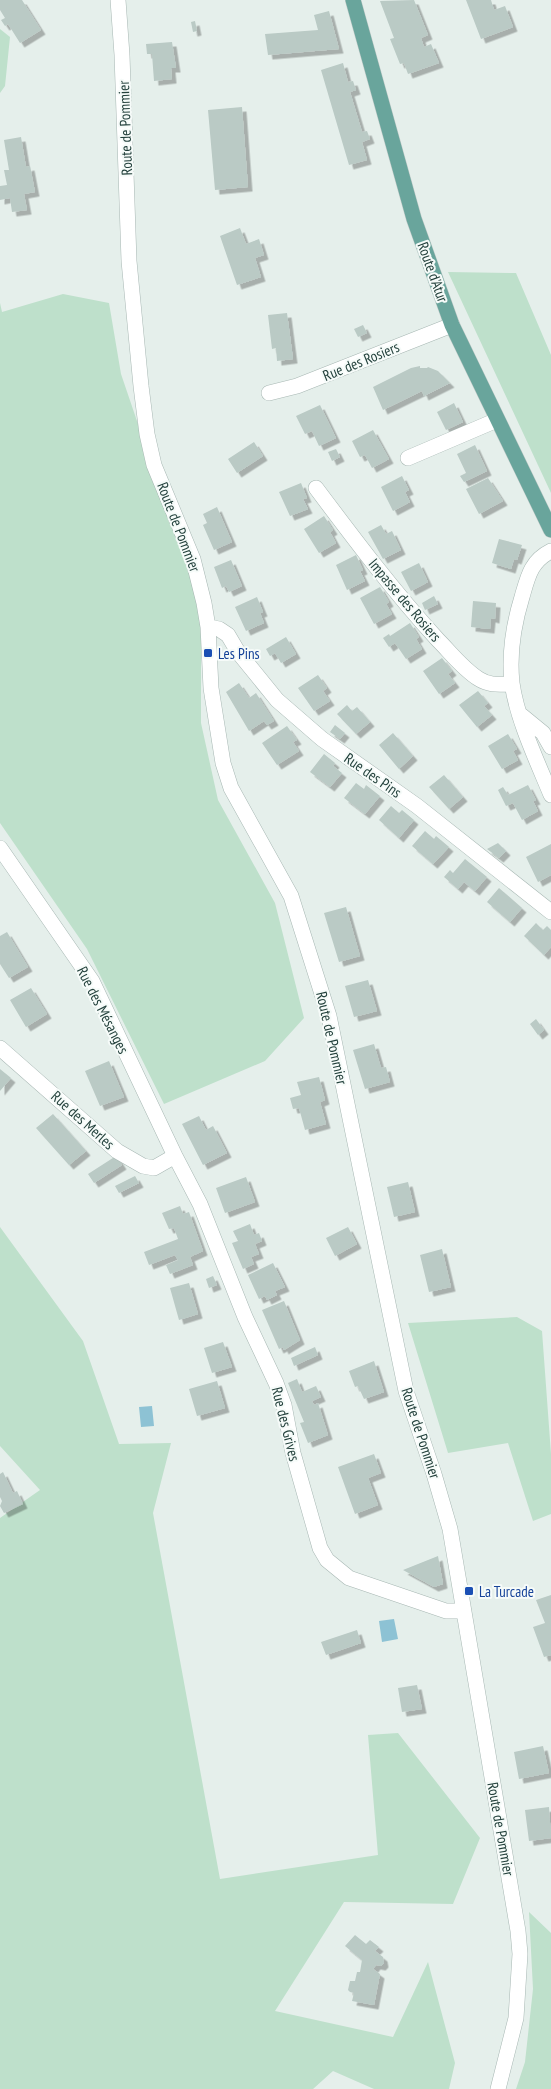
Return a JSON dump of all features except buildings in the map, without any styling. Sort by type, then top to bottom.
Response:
[{"type":"main road","name":"Route d'Atur","points":[[353,0],[414,220],[452,325],[551,530]]},
{"type":"street","name":"Route de Pommier","points":[[118,0],[122,55],[129,261],[147,434],[154,465],[193,559],[204,603],[221,758],[231,788],[291,896],[329,1016],[406,1391],[450,1529],[518,1931],[520,1954],[516,2018],[498,2089]]},
{"type":"street","name":"Rue des Rosiers","points":[[269,393],[296,386],[452,325]]},
{"type":"street","points":[[408,458],[497,420]]},
{"type":"street","name":"Impasse des Rosiers","points":[[316,488],[377,569],[423,623],[459,661],[480,680],[492,685],[512,684]]},
{"type":"street","points":[[551,551],[540,557],[532,567],[523,591],[514,635],[512,684],[532,748],[551,794]]},
{"type":"street","name":"Rue des Pins","points":[[208,627],[219,628],[228,635],[244,660],[277,700],[322,739],[417,806],[551,912]]},
{"type":"street","points":[[521,715],[543,733],[551,747]]},
{"type":"street","name":"Rue des Mésanges","points":[[0,848],[92,981],[175,1156]]},
{"type":"street","name":"Rue des Merles","points":[[0,1048],[117,1151],[143,1166],[154,1168],[175,1156]]},
{"type":"street","name":"Rue des Grives","points":[[175,1156],[200,1204],[245,1316],[276,1383],[284,1405],[292,1453],[320,1548],[327,1560],[348,1578],[446,1611],[464,1611]]},
{"type":"green space","points":[[0,29],[10,37],[5,86],[0,93]]},
{"type":"green space","points":[[448,272],[516,273],[551,355],[551,493]]},
{"type":"green space","points":[[63,294],[109,303],[121,374],[156,477],[185,548],[201,614],[201,723],[218,800],[275,903],[304,1018],[265,1061],[164,1104],[87,949],[0,823],[0,303],[2,312]]},
{"type":"green space","points":[[0,1227],[83,1341],[119,1444],[171,1443],[153,1513],[220,1879],[378,1855],[368,1735],[398,1733],[480,1838],[453,1904],[344,1902],[275,2011],[393,2037],[428,1962],[455,2063],[449,2089],[374,2089],[333,2071],[313,2089],[0,2089],[0,1518],[40,1490],[0,1446]]},
{"type":"green space","points":[[517,1317],[542,1331],[551,1454],[551,1514],[533,1521],[508,1443],[448,1453],[408,1323]]},
{"type":"green space","points":[[529,1912],[551,1933],[551,2089],[516,2089],[525,2062],[533,1989]]},
{"type":"water","points":[[152,1406],[154,1426],[141,1427],[139,1407]]},
{"type":"water","points":[[394,1619],[398,1639],[382,1642],[379,1621]]},
{"type":"place","name":"Les Pins","points":[[208,653]]},
{"type":"place","name":"La Turcade","points":[[469,1591]]}]
